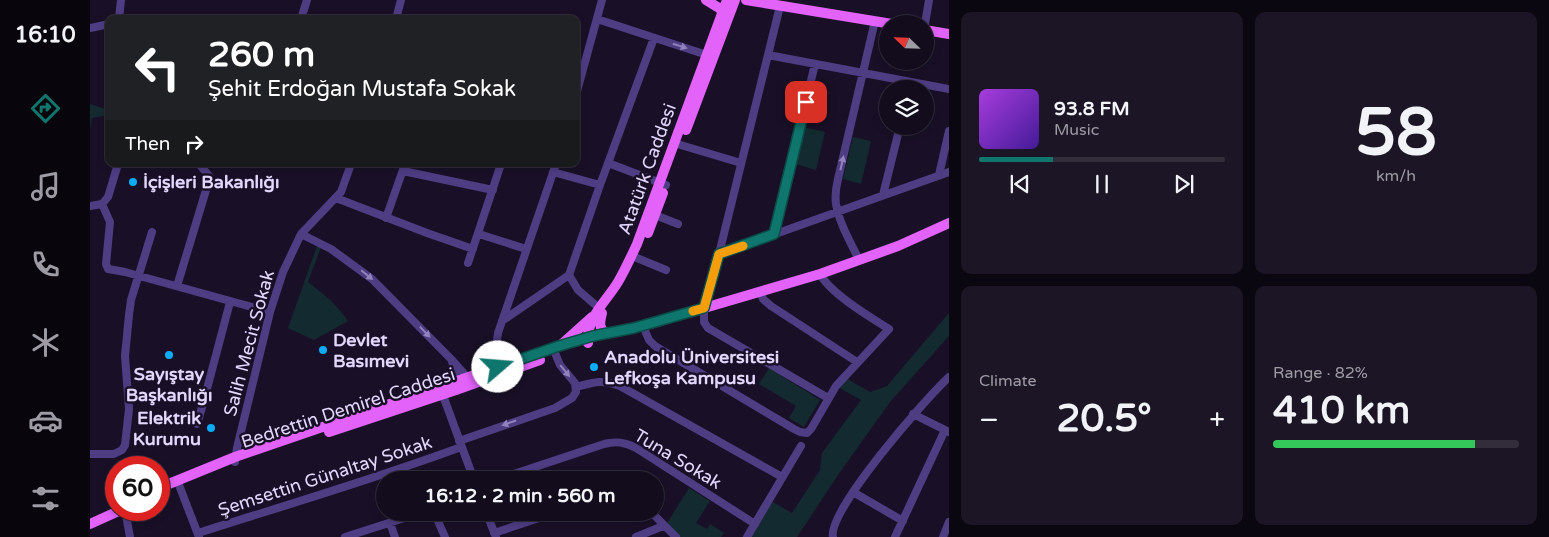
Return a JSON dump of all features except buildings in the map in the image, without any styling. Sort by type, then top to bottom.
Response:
[{"type":"main road","points":[[706,0],[726,13],[748,0],[879,22]]},
{"type":"main road","points":[[721,0],[728,0]]},
{"type":"main road","name":"Atatürk Caddesi","points":[[590,340],[590,326],[628,263],[663,184],[726,13],[728,0]]},
{"type":"main road","name":"Atatürk Caddesi","points":[[677,145],[706,55],[734,0]]},
{"type":"main road","points":[[934,32],[949,34]]},
{"type":"main road","name":"Atatürk Caddesi","points":[[598,312],[620,292],[655,215],[663,184]]},
{"type":"main road","name":"Bedrettin Demirel Caddesi","points":[[590,340],[609,338],[638,327],[820,274],[898,246],[949,223]]},
{"type":"main road","points":[[598,312],[600,326],[606,333]]},
{"type":"main road","points":[[556,349],[598,312]]},
{"type":"main road","name":"Bedrettin Demirel Caddesi","points":[[449,389],[467,377],[590,340],[606,333],[638,327]]},
{"type":"main road","name":"Bedrettin Demirel Caddesi","points":[[170,484],[449,389],[556,349]]},
{"type":"main road","name":"Bedrettin Demirel Caddesi","points":[[170,489],[236,460]]},
{"type":"main road","points":[[90,517],[105,511]]},
{"type":"main road","points":[[90,524],[105,518]]},
{"type":"street","points":[[119,15],[121,0]]},
{"type":"street","points":[[301,15],[306,0]]},
{"type":"street","points":[[397,15],[401,0]]},
{"type":"street","points":[[580,84],[602,0]]},
{"type":"street","points":[[926,15],[929,0]]},
{"type":"street","points":[[780,6],[704,308],[704,322],[708,328],[828,398]]},
{"type":"street","points":[[598,19],[706,55]]},
{"type":"street","points":[[859,260],[838,211],[835,197],[875,21]]},
{"type":"street","points":[[90,28],[105,25]]},
{"type":"street","points":[[502,321],[569,275],[654,38]]},
{"type":"street","points":[[768,55],[890,80]]},
{"type":"street","points":[[580,64],[586,65]]},
{"type":"street","points":[[774,234],[815,64]]},
{"type":"street","points":[[934,87],[949,89]]},
{"type":"street","points":[[938,175],[949,131]]},
{"type":"street","points":[[883,195],[898,135]]},
{"type":"street","points":[[677,145],[741,163]]},
{"type":"street","points":[[608,163],[663,184]]},
{"type":"street","points":[[90,206],[102,204],[108,197],[117,167]]},
{"type":"street","points":[[177,286],[210,176],[202,167]]},
{"type":"street","name":"Salih Mecit Sokak","points":[[236,460],[270,312],[283,272],[301,234],[341,192],[350,167]]},
{"type":"street","points":[[386,218],[404,167],[493,190]]},
{"type":"street","points":[[468,263],[500,167]]},
{"type":"street","points":[[498,367],[496,347],[502,321],[555,168],[600,185]]},
{"type":"street","points":[[719,254],[949,172]]},
{"type":"street","points":[[336,198],[473,249]]},
{"type":"street","points":[[102,204],[110,222],[107,268],[270,312]]},
{"type":"street","points":[[655,215],[678,224]]},
{"type":"street","points":[[90,454],[114,454],[122,450],[126,444],[129,409],[125,356],[131,300],[152,232]]},
{"type":"street","points":[[301,234],[330,249],[372,279],[467,377]]},
{"type":"street","points":[[479,234],[526,249]]},
{"type":"street","points":[[637,258],[666,270]]},
{"type":"street","points":[[638,327],[655,346],[794,429],[807,433],[836,386],[890,329],[855,307],[827,284],[820,274]]},
{"type":"street","points":[[569,275],[578,290],[598,312]]},
{"type":"street","points":[[760,292],[763,299],[771,306],[857,362]]},
{"type":"street","points":[[197,424],[204,404],[230,302]]},
{"type":"street","points":[[556,349],[560,366],[574,381],[576,387],[604,381],[620,386],[782,477]]},
{"type":"street","points":[[451,359],[448,412],[470,471]]},
{"type":"street","points":[[833,537],[832,531],[834,526],[853,492],[913,414],[948,379]]},
{"type":"street","name":"Şemsettin Günaltay Sokak","points":[[198,535],[398,470],[555,408],[572,398],[576,393],[576,387]]},
{"type":"street","points":[[895,537],[947,431],[913,414]]},
{"type":"street","name":"Tuna Sokak","points":[[523,471],[604,444],[623,442],[636,448],[755,524]]},
{"type":"street","points":[[748,537],[801,446]]},
{"type":"street","points":[[180,485],[198,535]]},
{"type":"street","points":[[853,492],[903,521]]},
{"type":"street","points":[[126,521],[130,537]]},
{"type":"street","points":[[345,537],[396,521]]},
{"type":"street","points":[[438,521],[445,537]]},
{"type":"street","points":[[490,521],[495,535],[533,521]]},
{"type":"street","points":[[659,521],[676,537]]},
{"type":"street","points":[[390,523],[395,537]]},
{"type":"street","points":[[636,537],[664,526]]},
{"type":"street","points":[[943,537],[948,526]]},
{"type":"green space","points":[[90,104],[105,109],[105,116],[92,118],[90,129]]},
{"type":"green space","points":[[804,127],[825,132],[816,170],[795,164]]},
{"type":"green space","points":[[853,137],[871,141],[861,184],[843,179]]},
{"type":"green space","points":[[317,246],[321,247],[308,282],[330,300],[348,321],[314,340],[288,328]]},
{"type":"green space","points":[[949,313],[949,336],[890,402],[797,537],[750,537],[771,501],[792,513],[820,470],[822,453],[861,400],[836,386],[844,377],[870,392],[887,386]]},
{"type":"green space","points":[[769,368],[820,400],[804,427],[789,418],[796,406],[759,384]]},
{"type":"green space","points":[[689,488],[710,501],[696,523],[707,529],[710,524],[724,533],[721,537],[680,537],[664,528]]},
{"type":"slow traffic","points":[[693,311],[704,308],[719,254],[743,246]]},
{"type":"place","name":"İçişleri Bakanlığı","points":[[133,182]]},
{"type":"place","name":"Devlet Basımevi","points":[[323,350]]},
{"type":"place","name":"Sayıştay Başkanlığı","points":[[169,355]]},
{"type":"place","name":"Anadolu Üniversitesi Lefkoşa Kampusu","points":[[594,367]]},
{"type":"place","name":"Elektrik Kurumu","points":[[211,428]]},
{"type":"route","points":[[498,367],[593,336],[634,328],[704,308],[719,254],[774,234],[806,102]]}]
